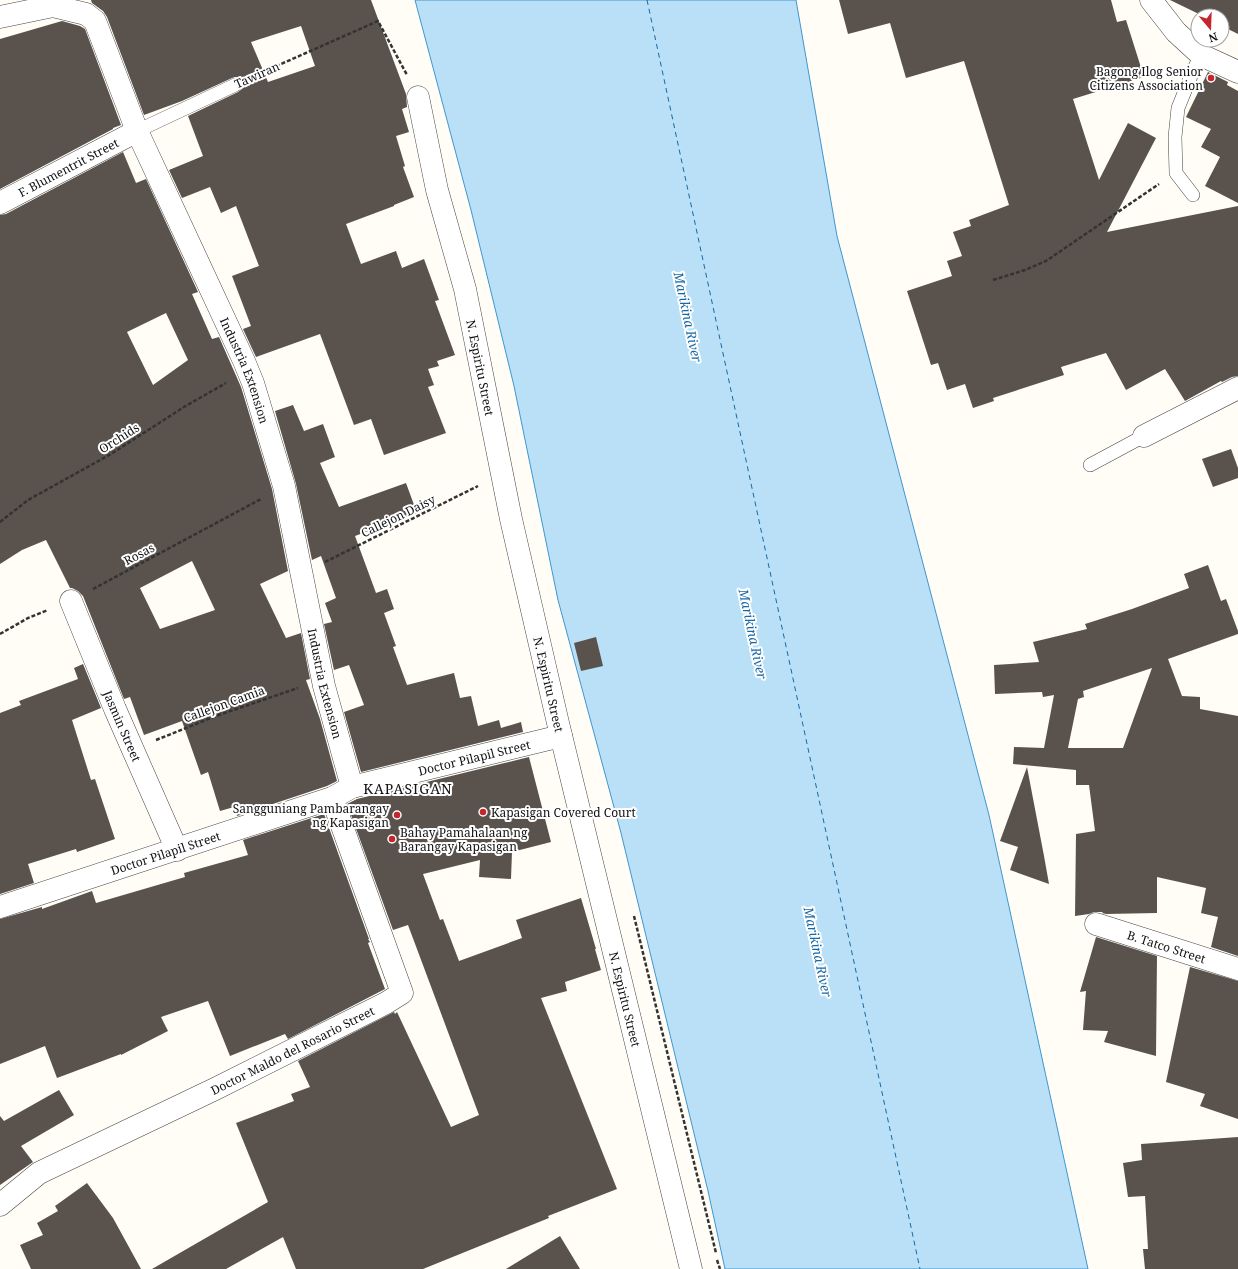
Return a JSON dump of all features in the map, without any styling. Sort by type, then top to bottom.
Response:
[{"type":"street","points":[[1151,0],[1176,32],[1201,55],[1238,72]]},
{"type":"street","points":[[0,17],[53,3]]},
{"type":"street","name":"Industria Extension","points":[[53,3],[86,14],[95,21],[137,131],[249,370],[284,486],[323,679],[352,786]]},
{"type":"street","name":"N. Espiritu Street","points":[[418,97],[437,190],[465,288],[511,518],[561,736],[691,1269]]},
{"type":"street","name":"F. Blumentrit Street","points":[[0,203],[137,131]]},
{"type":"street","points":[[1144,436],[1238,388]]},
{"type":"street","name":"Jasmin Street","points":[[71,601],[132,749],[177,850]]},
{"type":"street","name":"Doctor Pilapil Street","points":[[0,907],[332,798],[352,786],[561,736]]},
{"type":"street","name":"Doctor Maldo del Rosario Street","points":[[0,1205],[39,1174],[215,1089],[386,1003],[402,993],[332,798]]},
{"type":"street","name":"B. Tatco Street","points":[[1096,924],[1238,969]]},
{"type":"lane","points":[[1193,195],[1176,173],[1175,137],[1178,108],[1201,55]]},
{"type":"lane","name":"Tawiran","points":[[137,131],[235,85]]},
{"type":"lane","points":[[1090,465],[1144,436]]},
{"type":"path","name":"Tawiran","points":[[235,85],[378,21],[418,97]]},
{"type":"path","points":[[993,280],[1025,270],[1046,261],[1176,173]]},
{"type":"path","name":"Orchids","points":[[0,522],[28,500],[111,454],[184,407],[249,370]]},
{"type":"path","name":"Callejon Daisy","points":[[301,574],[502,474]]},
{"type":"path","name":"Rosas","points":[[0,634],[28,618],[71,601],[284,486]]},
{"type":"path","name":"Callejon Camia","points":[[132,749],[216,716],[323,679]]},
{"type":"water","name":"Marikina River","points":[[415,0],[796,0],[837,236],[989,815],[1088,1269],[725,1269],[708,1191],[621,833],[558,600],[514,386],[471,210]]},
{"type":"building","points":[[91,0],[371,0],[406,94],[407,107],[402,109],[409,132],[396,136],[405,166],[403,167],[414,197],[346,224],[361,264],[396,251],[402,268],[424,259],[439,300],[435,301],[455,355],[437,361],[439,366],[428,369],[434,385],[428,387],[446,433],[384,455],[371,419],[354,425],[320,334],[256,357],[243,329],[251,326],[232,276],[259,266],[236,206],[221,213],[210,187],[182,198],[169,170],[203,156],[188,116],[238,92],[242,89],[242,82],[239,78],[232,78],[182,101],[144,115],[107,17],[103,11],[92,3]],"holes":[[[301,26],[315,66],[268,82],[251,42]]]},
{"type":"building","points":[[839,0],[1111,0],[1117,22],[1126,20],[1144,77],[1073,99],[1099,180],[1128,123],[1156,138],[1107,232],[1238,206],[1238,376],[1222,382],[1221,381],[1185,401],[1165,369],[1126,390],[1106,353],[1061,367],[1064,375],[993,398],[994,401],[973,408],[965,384],[947,390],[938,363],[931,365],[907,291],[952,276],[947,261],[962,256],[953,232],[971,226],[969,220],[1009,205],[964,61],[906,78],[890,23],[848,34]]},
{"type":"building","points":[[1170,0],[1238,0],[1238,34],[1230,30],[1230,8],[1190,8],[1190,10]]},
{"type":"building","points":[[62,21],[85,29],[121,125],[0,189],[0,39]]},
{"type":"building","points":[[1208,72],[1228,82],[1227,85],[1238,91],[1238,203],[1205,186],[1220,157],[1201,147],[1211,129],[1186,117]]},
{"type":"building","points":[[123,152],[136,183],[146,179],[198,292],[192,294],[212,339],[219,337],[241,387],[272,489],[288,571],[260,584],[286,638],[301,633],[310,679],[306,680],[320,719],[337,781],[327,786],[237,816],[234,807],[220,811],[208,772],[201,775],[182,721],[144,735],[130,697],[124,699],[83,596],[78,591],[70,588],[46,540],[22,550],[0,564],[0,215],[6,214]],"holes":[[[166,313],[188,360],[153,385],[127,332]],[[192,561],[215,610],[160,629],[140,588]]]},
{"type":"building","points":[[293,405],[304,431],[323,424],[335,457],[320,463],[339,507],[406,483],[417,513],[355,536],[376,593],[387,589],[394,609],[384,613],[396,646],[393,647],[407,685],[454,673],[460,698],[471,696],[478,726],[499,720],[501,728],[521,722],[523,732],[361,772],[344,712],[364,705],[349,665],[334,670],[324,624],[332,622],[325,603],[336,598],[321,556],[312,560],[296,484],[275,411]]},
{"type":"building","points":[[1231,449],[1238,468],[1238,478],[1213,487],[1202,459]]},
{"type":"building","points":[[1208,565],[1221,601],[1226,599],[1238,631],[1238,634],[1168,659],[1182,696],[1200,697],[1200,709],[1238,716],[1238,956],[1211,947],[1218,917],[1201,913],[1206,888],[1157,877],[1157,913],[1106,914],[1102,913],[1103,912],[1094,912],[1075,916],[1076,834],[1095,831],[1089,785],[1076,785],[1076,770],[1013,764],[1014,747],[1044,748],[1054,695],[1043,697],[1042,692],[995,694],[994,665],[1039,662],[1033,642],[1087,629],[1085,624],[1189,588],[1184,574]],"holes":[[[1152,668],[1123,748],[1068,748],[1078,699],[1084,697],[1083,691]]]},
{"type":"building","points":[[596,637],[603,666],[581,671],[574,643]]},
{"type":"building","points":[[83,664],[101,708],[72,720],[91,780],[95,779],[115,839],[77,852],[76,849],[28,864],[34,883],[0,894],[0,713],[21,705],[19,701],[78,679],[74,668]]},
{"type":"building","points":[[529,757],[551,842],[512,852],[511,879],[479,877],[480,860],[423,874],[440,920],[443,919],[459,961],[522,938],[516,920],[581,898],[601,970],[565,982],[567,991],[541,998],[617,1189],[548,1216],[549,1218],[423,1269],[296,1269],[283,1237],[226,1269],[152,1269],[268,1202],[236,1123],[294,1101],[291,1094],[310,1087],[298,1061],[394,1012],[395,1014],[397,1012],[451,1127],[479,1115],[408,925],[393,930],[347,804],[357,799]]},
{"type":"building","points":[[1027,767],[1049,884],[1010,870],[1018,847],[1000,841]]},
{"type":"building","points":[[324,814],[369,939],[370,942],[368,943],[385,989],[288,1039],[285,1034],[230,1056],[208,1001],[161,1017],[168,1031],[121,1055],[57,1078],[45,1046],[0,1064],[0,919],[42,907],[42,909],[92,891],[96,903],[185,877],[184,873],[248,855],[243,840]]},
{"type":"building","points":[[1096,937],[1157,956],[1156,1056],[1104,1042],[1108,1031],[1083,1030],[1086,991],[1080,992]]},
{"type":"building","points":[[1190,967],[1238,981],[1238,1119],[1200,1106],[1205,1094],[1166,1082]]},
{"type":"building","points":[[59,1090],[74,1115],[21,1146],[33,1162],[0,1185],[0,1116],[4,1121]]},
{"type":"building","points":[[1238,1137],[1238,1269],[1145,1269],[1143,1249],[1148,1249],[1145,1196],[1128,1197],[1123,1163],[1142,1160],[1141,1144]]},
{"type":"building","points":[[87,1183],[113,1218],[141,1269],[31,1269],[20,1245],[43,1235],[37,1223],[58,1211],[55,1206]]},
{"type":"building","points":[[560,1236],[580,1269],[506,1269]]},
{"type":"ferry route","points":[[647,0],[920,1269]]},
{"type":"place","name":"Bagong Ilog Senior Citizens Association","points":[[1211,78]]},
{"type":"place","name":"Kapasigan Covered Court","points":[[483,812]]},
{"type":"place","name":"Sangguniang Pambarangay ng Kapasigan","points":[[397,815]]},
{"type":"place","name":"Bahay Pamahalaan ng Barangay Kapasigan","points":[[392,839]]},
{"type":"district","name":"KAPASIGAN","points":[[408,788]]}]
